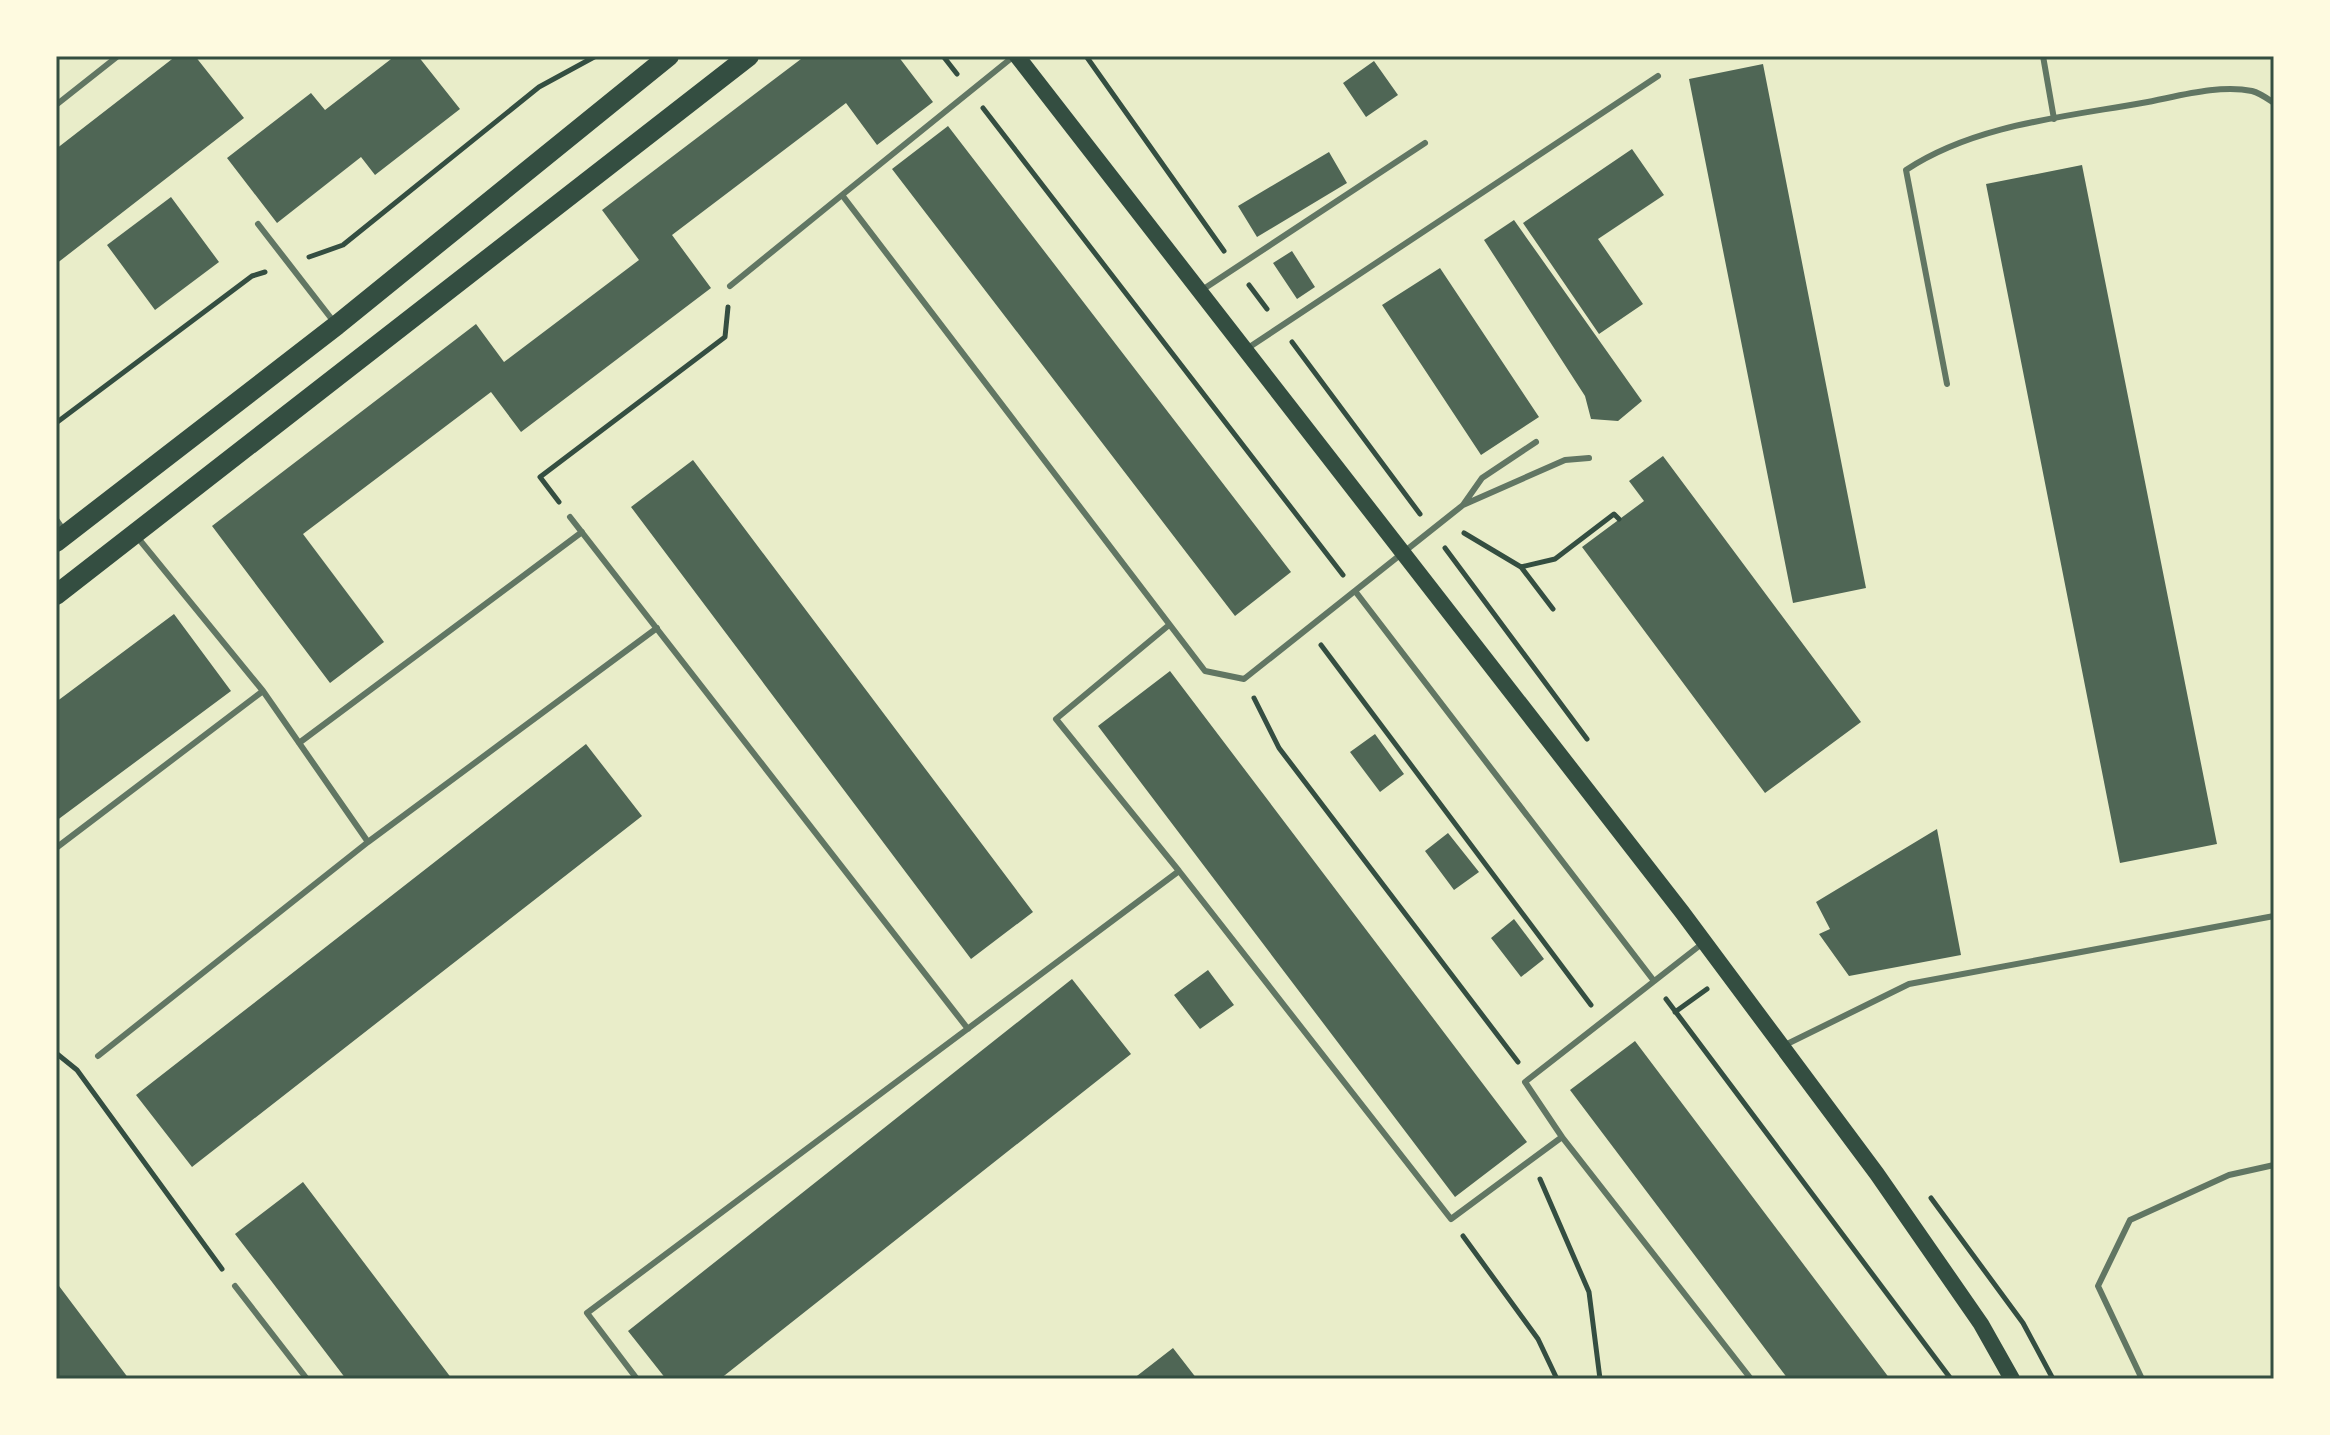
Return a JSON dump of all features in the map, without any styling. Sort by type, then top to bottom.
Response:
[{"type":"main road","points":[[59,533],[337,325],[669,56]]},
{"type":"main road","points":[[56,595],[749,56]]},
{"type":"main road","points":[[1016,56],[1404,551],[1704,942],[1981,1324],[2012,1379]]},
{"type":"lane","points":[[56,105],[118,56]]},
{"type":"lane","points":[[730,286],[1016,56]]},
{"type":"lane","points":[[2043,56],[2054,119]]},
{"type":"lane","points":[[1245,350],[1658,76]]},
{"type":"lane","points":[[1947,384],[1906,170],[1930,154],[2018,125],[2203,92],[2253,91],[2274,103]]},
{"type":"lane","points":[[1199,292],[1425,143]]},
{"type":"lane","points":[[842,195],[1205,671],[1244,679],[1463,505],[1565,460],[1589,458]]},
{"type":"lane","points":[[258,224],[337,325]]},
{"type":"lane","points":[[1463,505],[1482,478],[1536,442]]},
{"type":"lane","points":[[570,517],[968,1029]]},
{"type":"lane","points":[[299,743],[582,532]]},
{"type":"lane","points":[[135,536],[263,691],[368,842]]},
{"type":"lane","points":[[1355,591],[1654,981]]},
{"type":"lane","points":[[1169,625],[1056,719],[1451,1219],[1562,1137]]},
{"type":"lane","points":[[98,1056],[368,842],[657,628]]},
{"type":"lane","points":[[56,848],[263,691]]},
{"type":"lane","points":[[637,1379],[587,1313],[1179,871]]},
{"type":"lane","points":[[1782,1047],[1909,984],[2274,916]]},
{"type":"lane","points":[[1704,942],[1525,1082],[1562,1137],[1751,1379]]},
{"type":"lane","points":[[2142,1379],[2098,1286],[2130,1220],[2229,1175],[2274,1165]]},
{"type":"lane","points":[[235,1286],[307,1379]]},
{"type":"path","points":[[539,87],[596,56]]},
{"type":"path","points":[[943,56],[1355,591]]},
{"type":"path","points":[[1086,56],[1236,267],[1594,749]]},
{"type":"path","points":[[570,517],[540,477],[725,337],[730,286]]},
{"type":"path","points":[[1521,567],[1555,559],[1614,514],[1619,519]]},
{"type":"path","points":[[1431,529],[1461,532],[1521,567],[1553,609]]},
{"type":"path","points":[[1308,628],[1603,1021]]},
{"type":"path","points":[[1244,679],[1279,748],[1517,1060],[1525,1082]]},
{"type":"path","points":[[1654,981],[1951,1379]]},
{"type":"path","points":[[56,1053],[77,1070],[235,1286]]},
{"type":"path","points":[[1537,1155],[1541,1189],[1589,1292],[1600,1379]]},
{"type":"path","points":[[1929,1195],[2023,1323],[2053,1379]]},
{"type":"path","points":[[1451,1219],[1538,1339],[1557,1379]]},
{"type":"building","points":[[176,56],[195,56],[244,118],[56,264],[56,149]]},
{"type":"building","points":[[395,56],[418,56],[460,109],[375,175],[361,157],[277,223],[227,158],[311,93],[325,110]]},
{"type":"building","points":[[805,56],[898,56],[933,102],[877,145],[846,103],[672,235],[711,288],[521,432],[491,392],[303,534],[384,642],[330,683],[212,526],[476,324],[504,362],[639,260],[602,210]]},
{"type":"building","points":[[1374,61],[1398,95],[1366,117],[1343,83]]},
{"type":"building","points":[[1763,64],[1866,588],[1793,603],[1689,79]]},
{"type":"building","points":[[948,126],[1291,572],[1235,616],[892,169]]},
{"type":"building","points":[[1632,149],[1664,195],[1598,239],[1643,304],[1599,334],[1523,223]]},
{"type":"building","points":[[1329,152],[1347,183],[1257,237],[1238,206]]},
{"type":"building","points":[[2082,165],[2217,844],[2120,863],[1986,184]]},
{"type":"building","points":[[171,197],[219,262],[155,310],[107,245]]},
{"type":"building","points":[[1514,220],[1642,401],[1618,421],[1591,419],[1585,396],[1484,240]]},
{"type":"building","points":[[1292,251],[1315,287],[1297,299],[1273,263]]},
{"type":"building","points":[[1440,268],[1539,417],[1481,455],[1382,305]]},
{"type":"building","points":[[1663,456],[1861,722],[1765,793],[1582,547],[1644,501],[1629,481]]},
{"type":"building","points":[[693,460],[1033,912],[971,959],[631,507]]},
{"type":"building","points":[[174,614],[231,691],[56,821],[56,702]]},
{"type":"building","points":[[1170,671],[1527,1142],[1455,1197],[1098,726]]},
{"type":"building","points":[[1375,734],[1404,774],[1380,792],[1350,752]]},
{"type":"building","points":[[586,744],[642,816],[192,1167],[136,1095]]},
{"type":"building","points":[[1937,829],[1961,955],[1849,976],[1819,934],[1830,929],[1816,902]]},
{"type":"building","points":[[1448,833],[1479,872],[1454,890],[1425,851]]},
{"type":"building","points":[[1514,919],[1544,959],[1521,977],[1491,938]]},
{"type":"building","points":[[1208,970],[1234,1005],[1200,1029],[1174,995]]},
{"type":"building","points":[[1072,979],[1131,1054],[720,1379],[666,1379],[628,1331]]},
{"type":"building","points":[[1635,1041],[1890,1379],[1788,1379],[1570,1090]]},
{"type":"building","points":[[303,1182],[452,1379],[346,1379],[235,1234]]},
{"type":"building","points":[[56,1282],[129,1379],[56,1379]]},
{"type":"building","points":[[1173,1348],[1197,1379],[1133,1379]]}]
